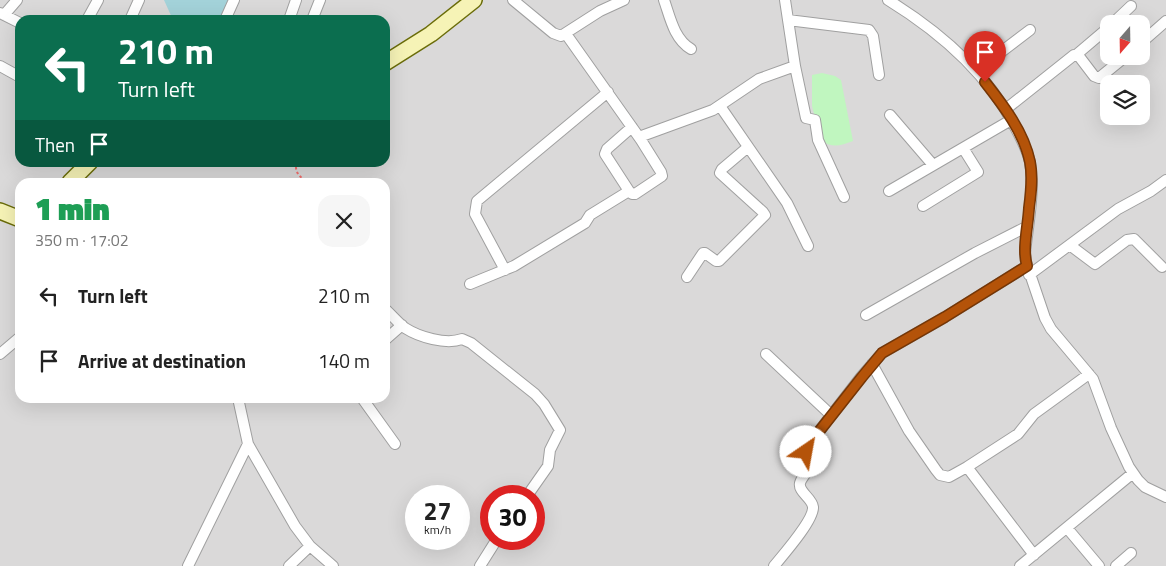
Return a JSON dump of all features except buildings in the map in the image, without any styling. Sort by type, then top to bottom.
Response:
[{"type":"street","points":[[15,20],[2,14],[17,0]]},
{"type":"street","points":[[90,15],[98,0]]},
{"type":"street","points":[[132,15],[139,0]]},
{"type":"street","points":[[228,15],[234,0]]},
{"type":"street","points":[[291,15],[296,0]]},
{"type":"street","points":[[314,15],[320,0]]},
{"type":"street","points":[[390,60],[431,34],[474,0]]},
{"type":"street","points":[[513,0],[553,33],[561,36],[600,11],[624,0]]},
{"type":"street","points":[[664,0],[679,39],[691,49]]},
{"type":"street","points":[[785,0],[795,66],[806,118],[815,120],[818,140],[844,197]]},
{"type":"street","points":[[888,0],[930,27],[968,62],[1006,109],[1025,145],[1030,162],[1031,190],[1025,253],[1028,271],[1045,318],[1051,329],[1089,374],[1097,388],[1111,428],[1133,473],[1145,487],[1166,497]]},
{"type":"street","points":[[1122,15],[1132,6]]},
{"type":"street","points":[[788,20],[869,30],[873,36],[879,74]]},
{"type":"street","points":[[1150,35],[1166,20]]},
{"type":"street","points":[[976,72],[1030,30]]},
{"type":"street","points":[[566,34],[608,92],[639,137],[662,174],[660,178],[635,194],[629,191],[605,154],[607,149],[632,127]]},
{"type":"street","points":[[1006,109],[1100,34]]},
{"type":"street","points":[[1076,54],[1082,58],[1094,76],[1099,78],[1115,65]]},
{"type":"street","points":[[0,66],[15,74]]},
{"type":"street","points":[[639,137],[707,113],[759,79],[795,66]]},
{"type":"street","points":[[505,270],[475,214],[477,201],[608,92]]},
{"type":"street","points":[[720,106],[787,203],[808,246]]},
{"type":"street","points":[[890,115],[933,165]]},
{"type":"street","points":[[889,191],[1012,120]]},
{"type":"street","points":[[687,277],[703,253],[719,261],[764,215],[720,173],[722,169],[748,148]]},
{"type":"street","points":[[923,206],[978,172],[963,148]]},
{"type":"street","points":[[74,178],[85,167]]},
{"type":"street","points":[[774,566],[795,541],[812,513],[812,504],[800,487],[800,482],[812,463],[806,448],[882,353],[1071,246],[1118,209],[1151,192],[1166,180]]},
{"type":"street","points":[[470,284],[505,270],[585,223],[590,215],[629,191]]},
{"type":"street","points":[[0,211],[15,217]]},
{"type":"street","points":[[866,315],[975,253],[1028,226]]},
{"type":"street","points":[[1071,246],[1095,264],[1127,240],[1134,238],[1162,267]]},
{"type":"street","points":[[390,314],[402,325],[414,332],[441,341],[466,340],[535,394],[544,404],[560,430],[550,450],[548,466],[535,485]]},
{"type":"street","points":[[390,336],[402,325]]},
{"type":"street","points":[[0,354],[15,341]]},
{"type":"street","points":[[766,354],[831,415]]},
{"type":"street","points":[[872,364],[909,431],[940,475],[949,477],[1018,434],[1034,414],[1089,374]]},
{"type":"street","points":[[239,403],[248,444],[295,526],[310,546],[333,566]]},
{"type":"street","points":[[366,403],[395,444]]},
{"type":"street","points":[[188,566],[248,444]]},
{"type":"street","points":[[967,467],[1034,555]]},
{"type":"street","points":[[1020,566],[1133,473]]},
{"type":"street","points":[[1067,528],[1099,566]]},
{"type":"street","points":[[289,566],[310,546]]},
{"type":"street","points":[[480,566],[491,550]]},
{"type":"street","points":[[1116,566],[1131,553]]},
{"type":"path","points":[[296,167],[298,175],[302,178]]},
{"type":"shaded area","points":[[0,0],[1166,0],[1166,566],[0,566]]},
{"type":"green space","points":[[822,73],[835,76],[841,80],[853,141],[837,146],[821,141],[812,106],[812,75]]},
{"type":"water","points":[[164,0],[230,0],[223,15],[171,15]]},
{"type":"route","points":[[806,452],[806,448],[829,418],[882,353],[945,317],[1027,266],[1025,253],[1031,190],[1030,162],[1025,145],[1012,120],[985,82]]}]
